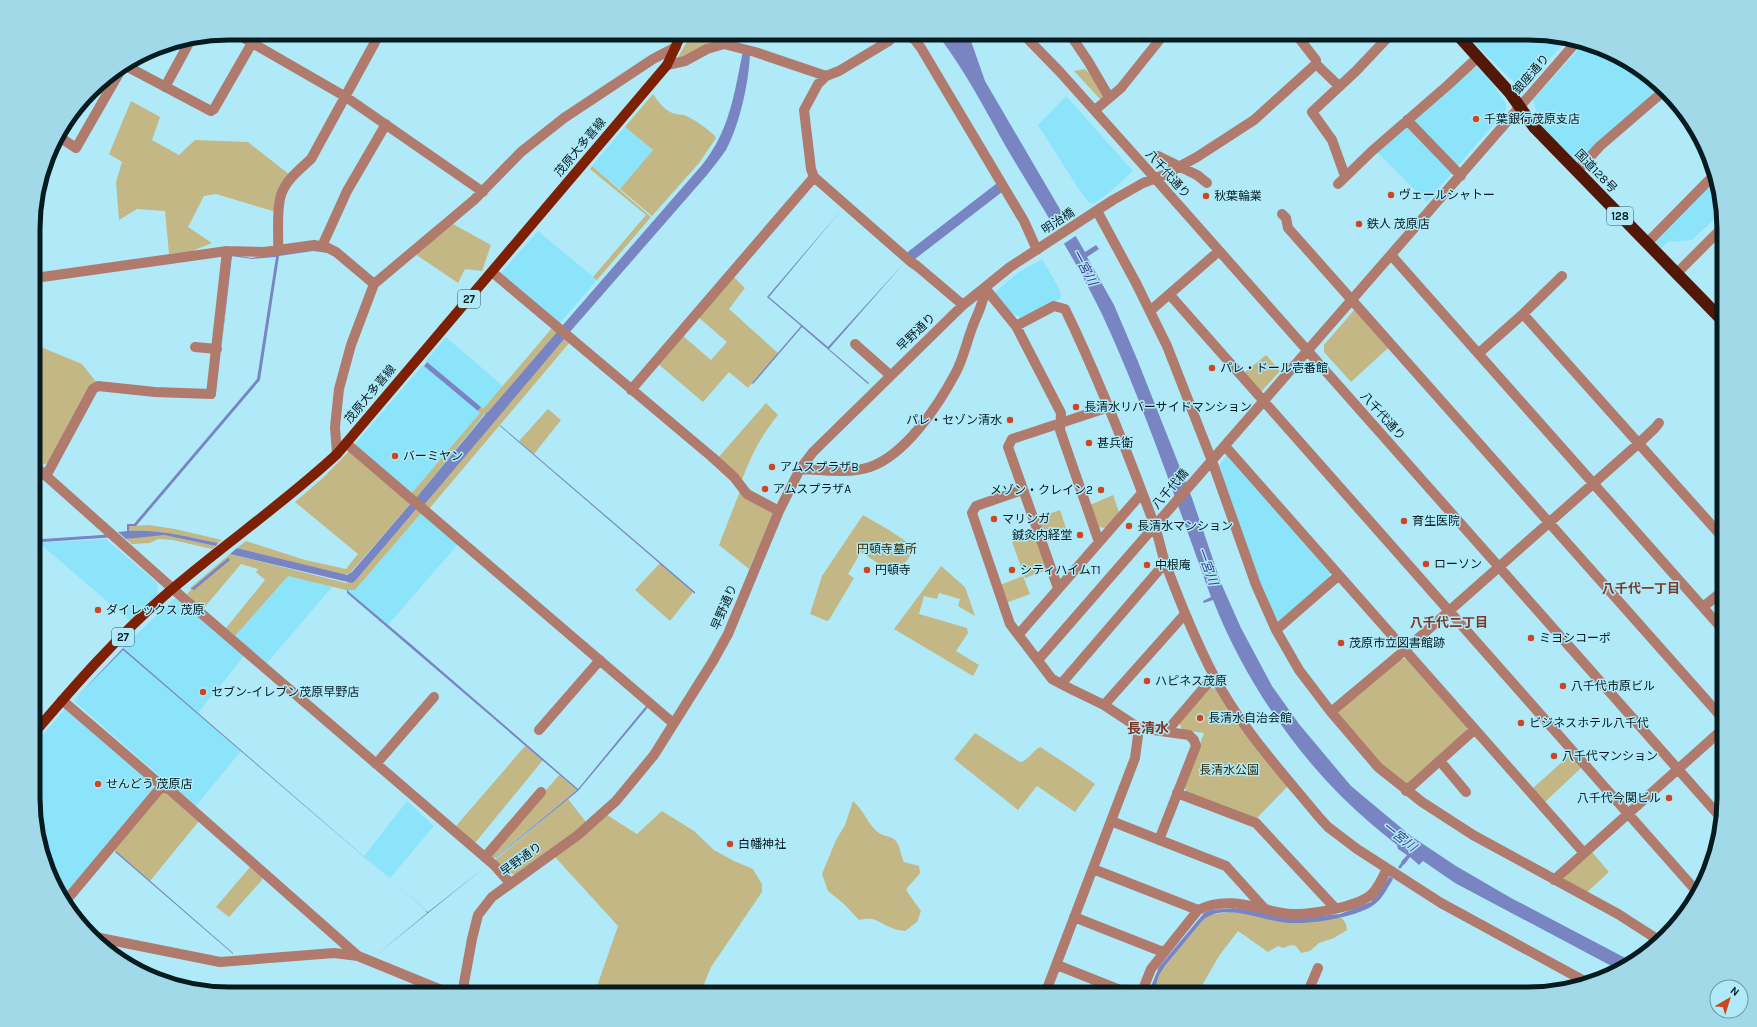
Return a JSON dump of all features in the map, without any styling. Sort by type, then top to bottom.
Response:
[{"type":"highway","name":"国道128号","points":[[1462,40],[1510,93],[1534,127],[1717,315]]},
{"type":"main road","name":"茂原大多喜線","points":[[40,726],[92,667],[173,589],[306,482],[336,454],[667,65],[679,40]]},
{"type":"street","points":[[247,40],[346,97],[483,192]]},
{"type":"street","points":[[278,251],[281,196],[293,175],[310,159],[346,97],[376,40]]},
{"type":"street","points":[[890,40],[846,67],[826,76],[818,84],[804,110],[809,154],[814,177],[900,253],[963,305]]},
{"type":"street","points":[[914,40],[921,48],[1024,221],[1038,249]]},
{"type":"street","name":"八千代通り","points":[[1029,40],[1095,110],[1716,814]]},
{"type":"street","points":[[1074,40],[1109,97]]},
{"type":"street","points":[[1095,110],[1121,88],[1159,40]]},
{"type":"street","points":[[1300,40],[1316,60],[1316,64],[1339,86]]},
{"type":"street","points":[[1345,176],[1332,140],[1312,112],[1385,40]]},
{"type":"street","points":[[130,68],[211,111],[214,109],[252,43]]},
{"type":"street","points":[[667,65],[685,61],[713,46],[724,44],[755,52],[826,76]]},
{"type":"street","points":[[165,87],[188,45]]},
{"type":"street","name":"銀座通り","points":[[1352,300],[1573,45]]},
{"type":"street","points":[[336,454],[336,427],[339,389],[351,345],[374,284],[483,192],[521,152],[564,118],[653,59],[676,47]]},
{"type":"street","points":[[1338,184],[1345,176],[1478,57]]},
{"type":"street","points":[[1316,64],[1254,120],[1179,167],[1137,186],[1094,213],[1150,311],[1167,346],[1209,465],[1256,585],[1276,630],[1299,670],[1331,712],[1378,767],[1406,790],[1446,819],[1618,914],[1655,938]]},
{"type":"street","points":[[63,139],[76,148],[117,77]]},
{"type":"street","points":[[1576,171],[1600,146],[1661,94]]},
{"type":"street","points":[[1407,120],[1461,176]]},
{"type":"street","points":[[322,246],[347,191],[386,124]]},
{"type":"street","points":[[1158,156],[1197,175],[1207,183]]},
{"type":"street","points":[[630,390],[814,177]]},
{"type":"street","points":[[1647,243],[1710,179]]},
{"type":"street","name":"明治橋","points":[[1038,249],[1094,213]]},
{"type":"street","points":[[1282,214],[1286,218],[1288,228],[1717,712]]},
{"type":"street","points":[[1676,274],[1717,233]]},
{"type":"street","points":[[40,277],[227,251],[278,251],[306,245],[322,246],[336,252],[374,284]]},
{"type":"street","name":"早野通り","points":[[464,987],[472,939],[478,916],[492,897],[578,835],[616,801],[654,755],[713,661],[728,634],[778,511],[800,469],[813,452],[963,305],[1010,267],[1038,249]]},
{"type":"street","points":[[1150,311],[1170,295],[1219,250]]},
{"type":"street","points":[[46,476],[93,389],[98,386],[155,392],[211,394],[227,251]]},
{"type":"street","points":[[1391,255],[1717,622]]},
{"type":"street","points":[[492,272],[734,477],[747,494],[778,511]]},
{"type":"street","points":[[1479,353],[1523,314],[1562,276]]},
{"type":"street","points":[[985,288],[1016,326],[1061,413],[1062,423],[1060,430],[1099,542]]},
{"type":"street","points":[[800,469],[844,470],[870,467],[905,445],[927,418],[956,374],[972,328],[984,300],[985,288]]},
{"type":"street","points":[[1170,295],[1450,610],[1693,889]]},
{"type":"street","name":"八千代橋","points":[[1038,660],[1352,300]]},
{"type":"street","points":[[1016,326],[1054,306],[1065,309],[1109,407],[1142,493],[1158,523],[1165,563],[1185,614],[1214,676],[1243,724],[1318,816],[1328,827],[1357,849],[1441,903],[1581,979]]},
{"type":"street","points":[[1523,314],[1717,531]]},
{"type":"street","points":[[855,344],[890,375]]},
{"type":"street","points":[[195,346],[217,349]]},
{"type":"street","points":[[1058,588],[1008,447],[1012,439],[1109,407]]},
{"type":"street","points":[[1331,712],[1405,650],[1638,444],[1659,423]]},
{"type":"street","points":[[346,443],[673,723]]},
{"type":"street","points":[[1225,446],[1338,576],[1584,853]]},
{"type":"street","points":[[40,471],[173,589],[485,857],[510,883]]},
{"type":"street","points":[[1022,490],[976,506],[972,513],[1010,624],[1052,678],[1060,684],[1104,705],[1139,728],[1189,735],[1194,740],[1196,746],[1159,840]]},
{"type":"street","points":[[1019,634],[1142,493]]},
{"type":"street","points":[[1060,684],[1165,563]]},
{"type":"street","points":[[1276,630],[1338,576]]},
{"type":"street","points":[[1703,607],[1717,596]]},
{"type":"street","points":[[1104,705],[1185,614]]},
{"type":"street","points":[[539,730],[600,660]]},
{"type":"street","points":[[1166,732],[1214,676]]},
{"type":"street","points":[[376,764],[434,697]]},
{"type":"street","points":[[62,700],[162,786],[170,790],[358,956]]},
{"type":"street","points":[[1048,987],[1135,758],[1138,748],[1139,728]]},
{"type":"street","points":[[1406,790],[1474,730]]},
{"type":"street","points":[[1554,880],[1717,734]]},
{"type":"street","points":[[1440,761],[1466,792]]},
{"type":"street","points":[[69,898],[162,786]]},
{"type":"street","points":[[485,857],[541,792]]},
{"type":"street","points":[[1177,793],[1256,823],[1335,908]]},
{"type":"street","points":[[1111,821],[1226,866],[1264,908]]},
{"type":"street","points":[[1093,869],[1198,910]]},
{"type":"street","points":[[1144,987],[1151,969],[1163,952],[1198,910],[1209,905],[1238,903],[1283,913],[1324,912],[1335,908],[1364,902],[1374,892],[1387,869]]},
{"type":"street","points":[[1074,917],[1163,952]]},
{"type":"street","points":[[103,939],[220,962],[334,952],[358,956],[434,987]]},
{"type":"street","points":[[1057,965],[1112,987]]},
{"type":"street","points":[[1310,987],[1318,968]]},
{"type":"shaded area","points":[[1472,40],[1540,40],[1563,44],[1524,87],[1520,88]]},
{"type":"shaded area","points":[[1580,47],[1600,54],[1622,65],[1643,79],[1658,92],[1578,164],[1541,126],[1533,100]]},
{"type":"shaded area","points":[[1475,63],[1492,82],[1506,104],[1506,110],[1427,202],[1376,151]]},
{"type":"shaded area","points":[[1066,96],[1133,171],[1109,193],[1093,204],[1088,202],[1078,188],[1038,125]]},
{"type":"shaded area","points":[[625,127],[653,150],[620,189],[592,166]]},
{"type":"shaded area","points":[[1711,183],[1717,217],[1692,240],[1668,242],[1661,249],[1653,241]]},
{"type":"shaded area","points":[[538,231],[597,280],[559,324],[500,274]]},
{"type":"shaded area","points":[[1042,259],[1060,290],[1061,298],[1023,319],[1007,310],[993,294],[1016,274]]},
{"type":"shaded area","points":[[446,337],[503,386],[483,409],[426,361]]},
{"type":"shaded area","points":[[423,365],[486,416],[417,498],[354,445]]},
{"type":"shaded area","points":[[1227,455],[1330,572],[1329,579],[1282,621],[1275,620],[1259,585],[1218,467]]},
{"type":"shaded area","points":[[423,511],[459,543],[388,625],[348,592],[348,590],[354,590],[358,587]]},
{"type":"shaded area","points":[[106,539],[157,583],[158,595],[130,621],[40,543]]},
{"type":"shaded area","points":[[288,576],[333,586],[267,663],[235,636]]},
{"type":"shaded area","points":[[175,598],[244,656],[198,713],[122,648]]},
{"type":"shaded area","points":[[123,650],[241,751],[195,807],[74,701]]},
{"type":"shaded area","points":[[65,709],[151,782],[154,791],[66,893],[54,870],[46,847],[40,810],[40,738]]},
{"type":"shaded area","points":[[407,801],[434,826],[390,878],[364,856]]},
{"type":"green space","points":[[688,40],[732,40],[731,43],[677,59]]},
{"type":"green space","points":[[1085,69],[1093,77],[1104,96],[1100,99],[1074,71]]},
{"type":"green space","points":[[653,94],[666,109],[672,113],[685,115],[708,130],[716,138],[699,163],[652,216],[620,189],[653,150],[625,127]]},
{"type":"green space","points":[[131,101],[160,117],[152,140],[179,155],[195,140],[248,142],[290,175],[276,212],[216,194],[204,196],[188,227],[212,243],[192,251],[169,254],[165,211],[137,209],[119,220],[116,182],[122,162],[109,154]]},
{"type":"green space","points":[[592,166],[651,217],[597,280],[593,277],[646,215],[590,169]]},
{"type":"green space","points":[[453,224],[491,245],[482,271],[465,269],[458,283],[415,254]]},
{"type":"green space","points":[[733,276],[745,288],[729,309],[778,353],[748,388],[729,372],[703,402],[657,363],[682,335],[711,360],[727,342],[698,317]]},
{"type":"green space","points":[[1355,309],[1388,348],[1351,382],[1324,352],[1324,345]]},
{"type":"green space","points":[[552,328],[557,332],[487,413],[486,412],[416,498],[411,494],[480,413],[478,411],[481,407],[483,409]]},
{"type":"green space","points":[[565,338],[570,342],[429,509],[424,505],[493,421]]},
{"type":"green space","points":[[40,347],[82,364],[97,383],[51,462],[42,465],[40,463]]},
{"type":"green space","points":[[1266,355],[1280,371],[1261,392],[1244,373]]},
{"type":"green space","points":[[766,403],[778,415],[756,447],[741,483],[717,459]]},
{"type":"green space","points":[[548,409],[561,420],[534,454],[519,441]]},
{"type":"green space","points":[[349,451],[412,502],[350,573],[345,575],[237,548],[246,541],[305,560],[346,569],[358,554],[295,502],[324,477]]},
{"type":"green space","points":[[740,491],[774,511],[749,569],[719,545]]},
{"type":"green space","points":[[1113,495],[1119,512],[1106,528],[1097,527],[1090,505]]},
{"type":"green space","points":[[418,507],[423,511],[355,590],[346,590],[288,576],[235,636],[226,628],[265,580],[256,572],[258,569],[241,564],[203,609],[187,594],[191,590],[190,588],[230,554],[346,583],[356,580]]},
{"type":"green space","points":[[1060,510],[1066,528],[1043,536],[1037,518]]},
{"type":"green space","name":"円頓寺墓所","points":[[863,515],[916,548],[896,575],[861,552],[848,574],[854,578],[829,620],[827,621],[810,614],[822,576]]},
{"type":"green space","points":[[148,525],[175,529],[222,540],[218,543],[163,532],[129,531],[129,526]]},
{"type":"green space","points":[[1034,534],[1047,570],[1025,578],[1012,542]]},
{"type":"green space","points":[[164,535],[216,546],[212,549],[173,540],[158,539],[150,543],[132,544],[126,539]]},
{"type":"green space","points":[[660,563],[693,592],[670,621],[635,590]]},
{"type":"green space","points":[[941,566],[965,587],[975,616],[958,606],[960,599],[939,593],[937,599],[924,596],[919,614],[967,628],[968,633],[956,651],[979,665],[973,676],[894,629]]},
{"type":"green space","points":[[1023,576],[1030,594],[1006,603],[1000,585]]},
{"type":"green space","points":[[1408,658],[1467,726],[1466,734],[1410,784],[1401,784],[1392,777],[1338,718],[1338,710],[1399,659]]},
{"type":"green space","name":"長清水公園","points":[[1209,688],[1218,689],[1288,786],[1256,819],[1187,793],[1184,786],[1204,733],[1182,730],[1179,722]]},
{"type":"green space","points":[[975,733],[1020,762],[1025,760],[1040,747],[1095,784],[1075,812],[1037,786],[1018,810],[954,759]]},
{"type":"green space","points":[[525,746],[543,760],[475,843],[456,826]]},
{"type":"green space","points":[[1571,754],[1582,767],[1544,803],[1532,789]]},
{"type":"green space","points":[[559,775],[577,790],[493,859],[490,856]]},
{"type":"green space","points":[[163,792],[168,793],[199,821],[150,881],[114,850]]},
{"type":"green space","points":[[568,799],[586,822],[575,832],[515,875],[507,872],[495,860]]},
{"type":"green space","points":[[853,801],[875,830],[896,841],[904,862],[919,866],[920,873],[906,890],[921,911],[917,922],[905,931],[894,929],[873,919],[859,920],[844,904],[828,891],[822,874],[836,840],[845,825]]},
{"type":"green space","points":[[662,811],[694,831],[714,850],[753,869],[762,884],[762,892],[711,967],[703,987],[597,987],[618,926],[555,857],[607,815],[637,834]]},
{"type":"green space","points":[[1592,852],[1609,872],[1585,894],[1564,883],[1563,877]]},
{"type":"green space","points":[[250,867],[262,877],[262,880],[229,917],[216,907]]},
{"type":"green space","points":[[1228,912],[1342,918],[1346,924],[1347,930],[1334,938],[1319,943],[1310,951],[1301,953],[1296,946],[1291,945],[1283,948],[1278,946],[1268,952],[1238,931],[1219,956],[1201,987],[1154,987],[1159,974],[1203,919],[1210,915]]},
{"type":"water","name":"一宮川","points":[[942,40],[974,40],[971,41],[985,81],[1085,252],[1096,245],[1099,249],[1087,257],[1114,305],[1137,359],[1192,498],[1221,583],[1241,628],[1272,686],[1299,724],[1351,786],[1411,836],[1456,866],[1511,898],[1627,959],[1612,966],[1455,883],[1423,861],[1419,865],[1410,857],[1404,865],[1401,862],[1407,855],[1398,849],[1397,845],[1355,810],[1342,797],[1322,776],[1284,729],[1267,705],[1237,653],[1213,600],[1204,603],[1203,601],[1211,597],[1151,432],[1125,366],[1100,310],[1076,264],[1009,152],[975,91]]},
{"type":"water","points":[[743,51],[750,53],[746,90],[736,128],[726,150],[707,175],[569,333],[562,326],[702,165],[711,152],[719,138],[730,111]]},
{"type":"water","points":[[843,208],[769,297],[828,347],[905,262],[829,349],[869,383],[868,384],[802,327],[753,384],[752,383],[801,326],[767,297]]},
{"type":"water","points":[[318,250],[329,253],[313,251],[279,256],[260,380],[136,526],[129,526],[129,531],[163,532],[218,543],[216,546],[164,535],[126,539],[118,532],[127,531],[127,524],[134,524],[257,379],[276,257],[252,259],[232,256],[221,351],[231,254],[251,258]]},
{"type":"water","points":[[557,332],[565,338],[424,505],[416,498],[486,412],[487,413]]},
{"type":"water","points":[[427,362],[481,407],[478,411],[424,366]]},
{"type":"water","points":[[500,426],[695,592],[695,594]]},
{"type":"water","points":[[412,502],[418,507],[352,583],[230,554],[237,548],[347,575],[352,572]]},
{"type":"water","points":[[228,558],[230,560],[194,590],[191,589]]},
{"type":"water","points":[[347,589],[578,789],[647,705],[649,706],[578,791],[495,858],[577,790],[347,593]]},
{"type":"water","points":[[123,648],[390,879],[123,650],[73,701]]},
{"type":"water","points":[[116,851],[233,953],[233,954],[115,852]]},
{"type":"water","points":[[485,867],[375,956],[427,913],[426,910],[428,912]]},
{"type":"water","points":[[1390,876],[1393,879],[1378,902],[1367,909],[1344,917],[1316,922],[1291,923],[1230,912],[1210,915],[1202,921],[1165,966],[1159,975],[1155,987],[1151,987],[1159,967],[1204,913],[1211,910],[1233,908],[1300,918],[1340,914],[1371,902]]},
{"type":"pier","points":[[1068,220],[1077,235],[1062,245],[1053,230]]},
{"type":"waterway","points":[[912,255],[999,188]]},
{"type":"waterway","points":[[40,541],[109,536]]},
{"type":"waterway","points":[[1400,867],[1405,860]]},
{"type":"place","name":"千葉銀行茂原支店","points":[[1476,119]]},
{"type":"place","name":"ヴェールシャトー","points":[[1391,195]]},
{"type":"place","name":"秋葉輪業","points":[[1206,196]]},
{"type":"place","name":"鉄人 茂原店","points":[[1359,224]]},
{"type":"place","name":"パレ・ドール壱番館","points":[[1212,368]]},
{"type":"place","name":"長清水リバーサイドマンション","points":[[1076,407]]},
{"type":"place","name":"パレ・セゾン清水","points":[[1010,420]]},
{"type":"place","name":"甚兵衛","points":[[1089,443]]},
{"type":"place","name":"バーミヤン","points":[[395,456]]},
{"type":"place","name":"アムスプラザB","points":[[772,467]]},
{"type":"place","name":"アムスプラザA","points":[[765,489]]},
{"type":"place","name":"メゾン・クレイン2","points":[[1101,490]]},
{"type":"place","name":"マリンガ","points":[[994,519]]},
{"type":"place","name":"育生医院","points":[[1404,521]]},
{"type":"place","name":"長清水マンション","points":[[1129,526]]},
{"type":"place","name":"鍼灸内経堂","points":[[1080,535]]},
{"type":"place","name":"ローソン","points":[[1426,564]]},
{"type":"place","name":"中根庵","points":[[1147,565]]},
{"type":"place","name":"円頓寺","points":[[867,570]]},
{"type":"place","name":"シティハイムT1","points":[[1012,570]]},
{"type":"place","name":"ダイレックス 茂原","points":[[98,610]]},
{"type":"place","name":"ミヨシコーポ","points":[[1531,638]]},
{"type":"place","name":"茂原市立図書館跡","points":[[1341,643]]},
{"type":"place","name":"ハピネス茂原","points":[[1147,681]]},
{"type":"place","name":"八千代市原ビル","points":[[1563,686]]},
{"type":"place","name":"セブン-イレブン茂原早野店","points":[[203,692]]},
{"type":"place","name":"長清水自治会館","points":[[1200,718]]},
{"type":"place","name":"ビジネスホテル八千代","points":[[1521,723]]},
{"type":"place","name":"八千代マンション","points":[[1554,756]]},
{"type":"place","name":"せんどう 茂原店","points":[[98,784]]},
{"type":"place","name":"八千代今関ビル","points":[[1669,798]]},
{"type":"place","name":"白幡神社","points":[[730,844]]},
{"type":"district","name":"八千代一丁目","points":[[1641,588]]},
{"type":"district","name":"八千代二丁目","points":[[1449,622]]},
{"type":"district","name":"長清水","points":[[1148,728]]}]
